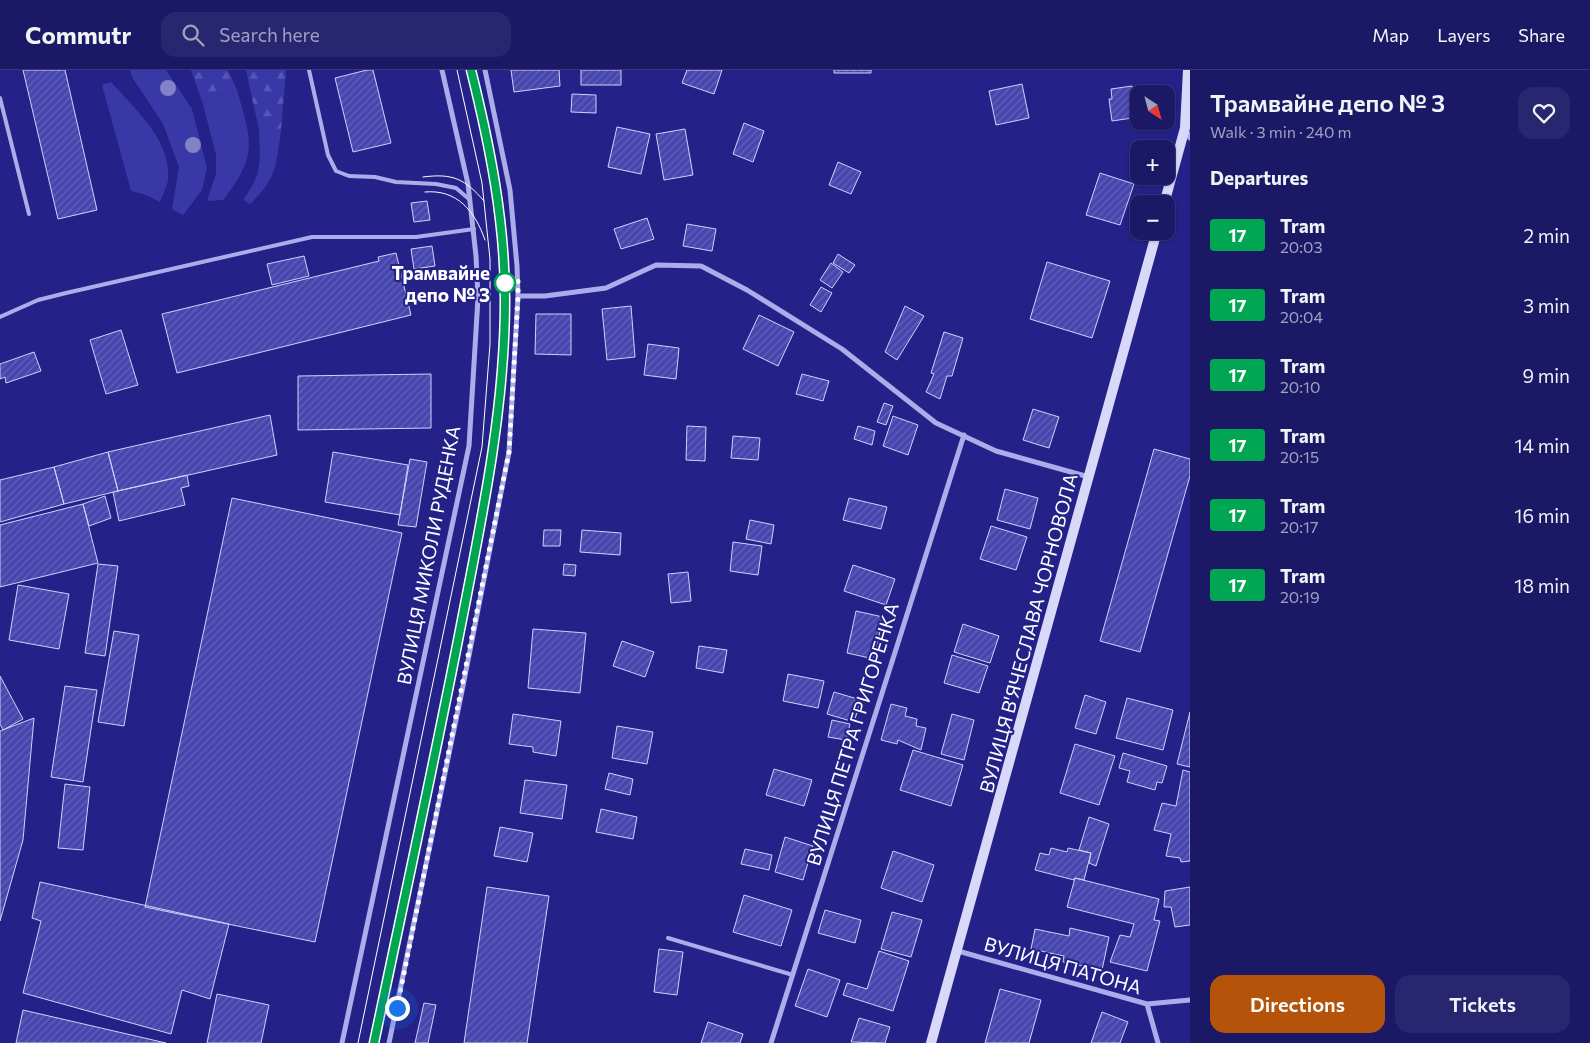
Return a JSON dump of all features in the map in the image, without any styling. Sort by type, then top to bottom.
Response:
[{"type":"street","name":"ВУЛИЦЯ МИКОЛИ РУДЕНКА","points":[[342,1043],[469,446],[478,298],[474,229],[471,201],[442,70]]},
{"type":"street","points":[[389,1043],[509,452],[518,296],[510,190],[485,70]]},
{"type":"street","points":[[1167,195],[1188,133],[1188,70]]},
{"type":"street","name":"ВУЛИЦЯ В'ЯЧЕСЛАВА ЧОРНОВОЛА","points":[[931,1043],[1155,240]]},
{"type":"street","points":[[518,296],[546,296],[606,288],[656,265],[701,266],[748,290],[842,349],[936,423],[996,451],[1089,477]]},
{"type":"street","name":"ВУЛИЦЯ ПЕТРА ГРИГОРЕНКА","points":[[771,1043],[841,817],[964,435]]},
{"type":"street","name":"ВУЛИЦЯ ПАТОНА","points":[[958,951],[1147,1004],[1190,1000]]},
{"type":"street","points":[[1147,1004],[1158,1043]]},
{"type":"lane","points":[[309,70],[328,155],[336,171],[349,176],[375,177],[396,182],[436,184],[456,188],[471,201]]},
{"type":"lane","points":[[0,98],[29,214]]},
{"type":"lane","points":[[0,317],[38,300],[312,237],[416,237],[474,229]]},
{"type":"lane","points":[[668,938],[793,975]]},
{"type":"green space","points":[[130,70],[166,70],[192,109],[207,168],[202,190],[183,215],[172,209],[179,167],[163,124],[132,77]]},
{"type":"green space","points":[[191,70],[228,70],[237,90],[202,101]]},
{"type":"green space","points":[[246,70],[286,70],[281,130],[259,130]]},
{"type":"green space","points":[[111,82],[150,126],[164,152],[168,166],[168,180],[160,202],[146,195],[131,191],[102,85]]},
{"type":"green space","points":[[237,90],[248,136],[249,148],[247,159],[234,185],[223,200],[207,201],[216,174],[216,154],[202,101]]},
{"type":"green space","points":[[259,130],[281,130],[274,171],[266,187],[250,204],[243,200],[254,182],[259,167]]},
{"type":"building","points":[[23,70],[65,70],[97,210],[58,219]]},
{"type":"building","points":[[373,70],[391,143],[353,152],[335,78]]},
{"type":"building","points":[[511,70],[559,70],[560,86],[514,92]]},
{"type":"building","points":[[581,70],[621,70],[621,85],[581,85]]},
{"type":"building","points":[[687,70],[722,70],[714,94],[682,83]]},
{"type":"building","points":[[834,70],[871,70],[871,73],[834,73]]},
{"type":"building","points":[[1022,84],[1029,118],[996,125],[989,91]]},
{"type":"building","points":[[1130,86],[1130,118],[1112,121],[1109,99],[1112,99],[1111,89]]},
{"type":"building","points":[[572,94],[596,95],[596,113],[571,112]]},
{"type":"building","points":[[744,123],[764,131],[753,162],[733,154]]},
{"type":"building","points":[[617,127],[650,134],[641,174],[608,167]]},
{"type":"building","points":[[685,129],[693,175],[664,180],[656,134]]},
{"type":"building","points":[[838,162],[861,172],[851,194],[829,185]]},
{"type":"building","points":[[1100,173],[1134,185],[1120,225],[1086,215]]},
{"type":"building","points":[[427,201],[430,220],[414,222],[411,203]]},
{"type":"building","points":[[647,218],[654,239],[621,249],[614,229]]},
{"type":"building","points":[[687,224],[716,229],[712,251],[683,246]]},
{"type":"building","points":[[432,246],[435,266],[414,269],[411,249]]},
{"type":"building","points":[[396,253],[411,315],[177,373],[162,314],[379,261],[378,257]]},
{"type":"building","points":[[838,254],[855,265],[849,273],[833,263]]},
{"type":"building","points":[[304,256],[309,276],[272,285],[267,264]]},
{"type":"building","points":[[1047,262],[1110,281],[1092,338],[1030,319]]},
{"type":"building","points":[[831,263],[843,272],[832,288],[820,280]]},
{"type":"building","points":[[821,287],[832,293],[821,312],[810,305]]},
{"type":"building","points":[[631,306],[635,357],[607,360],[602,309]]},
{"type":"building","points":[[905,306],[924,316],[897,360],[885,352]]},
{"type":"building","points":[[536,314],[571,314],[571,355],[535,354]]},
{"type":"building","points":[[759,315],[794,332],[778,366],[743,349]]},
{"type":"building","points":[[121,330],[138,385],[106,394],[90,340]]},
{"type":"building","points":[[944,332],[963,338],[952,376],[947,376],[940,399],[926,392],[934,374],[931,373]]},
{"type":"building","points":[[648,344],[679,348],[676,379],[644,375]]},
{"type":"building","points":[[34,352],[41,371],[6,383],[5,377],[0,379],[0,364]]},
{"type":"building","points":[[431,374],[431,428],[298,430],[298,376]]},
{"type":"building","points":[[802,374],[829,381],[823,401],[796,394]]},
{"type":"building","points":[[884,403],[893,406],[886,425],[877,422]]},
{"type":"building","points":[[1033,409],[1059,417],[1049,448],[1023,440]]},
{"type":"building","points":[[270,415],[277,455],[118,491],[108,452]]},
{"type":"building","points":[[893,416],[918,425],[908,455],[883,446]]},
{"type":"building","points":[[687,426],[706,427],[705,461],[686,460]]},
{"type":"building","points":[[858,426],[875,431],[872,445],[854,439]]},
{"type":"building","points":[[733,436],[760,438],[758,460],[731,458]]},
{"type":"building","points":[[1154,449],[1190,459],[1190,476],[1140,652],[1100,641]]},
{"type":"building","points":[[108,452],[118,491],[64,504],[54,467]]},
{"type":"building","points":[[333,452],[408,465],[400,515],[325,502]]},
{"type":"building","points":[[410,459],[427,462],[416,527],[398,525]]},
{"type":"building","points":[[54,467],[64,504],[0,522],[0,480]]},
{"type":"building","points":[[187,475],[189,486],[181,488],[185,505],[119,521],[113,492]]},
{"type":"building","points":[[1005,489],[1038,498],[1030,529],[997,520]]},
{"type":"building","points":[[105,496],[111,518],[89,526],[83,504]]},
{"type":"building","points":[[232,498],[402,533],[315,942],[145,907]]},
{"type":"building","points":[[849,498],[887,507],[881,529],[843,520]]},
{"type":"building","points":[[83,504],[98,563],[0,587],[0,525]]},
{"type":"building","points":[[750,520],[774,525],[771,544],[746,539]]},
{"type":"building","points":[[991,526],[1027,537],[1016,570],[980,559]]},
{"type":"building","points":[[544,530],[561,530],[560,546],[543,546]]},
{"type":"building","points":[[582,530],[621,533],[620,555],[580,552]]},
{"type":"building","points":[[733,542],[762,546],[758,575],[730,571]]},
{"type":"building","points":[[98,564],[118,566],[105,656],[85,653]]},
{"type":"building","points":[[564,564],[576,565],[575,576],[563,575]]},
{"type":"building","points":[[853,565],[895,579],[886,605],[844,591]]},
{"type":"building","points":[[688,572],[691,601],[671,603],[668,574]]},
{"type":"building","points":[[18,585],[69,594],[59,649],[9,640]]},
{"type":"building","points":[[856,611],[883,617],[874,659],[847,653]]},
{"type":"building","points":[[963,624],[999,636],[990,663],[954,652]]},
{"type":"building","points":[[533,629],[586,633],[580,693],[528,688]]},
{"type":"building","points":[[114,631],[139,635],[124,726],[98,722]]},
{"type":"building","points":[[622,641],[654,652],[645,677],[613,666]]},
{"type":"building","points":[[699,646],[727,650],[723,673],[696,668]]},
{"type":"building","points":[[952,655],[988,666],[979,693],[944,683]]},
{"type":"building","points":[[788,674],[824,681],[818,708],[783,701]]},
{"type":"building","points":[[0,676],[23,719],[3,730],[0,724]]},
{"type":"building","points":[[65,686],[97,690],[83,782],[51,777]]},
{"type":"building","points":[[834,692],[861,700],[854,722],[827,714]]},
{"type":"building","points":[[1085,695],[1106,702],[1096,734],[1075,728]]},
{"type":"building","points":[[1127,698],[1173,710],[1163,750],[1116,738]]},
{"type":"building","points":[[891,704],[907,708],[905,716],[917,719],[916,726],[926,728],[921,750],[898,740],[897,744],[881,740]]},
{"type":"building","points":[[1190,712],[1190,767],[1177,764]]},
{"type":"building","points":[[513,714],[561,721],[556,756],[533,752],[533,747],[509,744]]},
{"type":"building","points":[[952,714],[974,720],[964,760],[941,754]]},
{"type":"building","points":[[34,718],[23,840],[0,921],[0,731]]},
{"type":"building","points":[[832,720],[850,724],[846,740],[828,737]]},
{"type":"building","points":[[617,726],[653,732],[647,764],[612,758]]},
{"type":"building","points":[[1075,744],[1115,756],[1099,805],[1060,793]]},
{"type":"building","points":[[913,750],[963,765],[951,806],[900,790]]},
{"type":"building","points":[[1123,753],[1167,766],[1162,783],[1157,782],[1155,790],[1127,782],[1130,771],[1119,768]]},
{"type":"building","points":[[774,769],[812,780],[804,806],[766,795]]},
{"type":"building","points":[[1183,770],[1190,772],[1190,861],[1181,862],[1180,858],[1166,856],[1171,834],[1154,830],[1162,803],[1176,806]]},
{"type":"building","points":[[609,773],[633,779],[630,795],[605,789]]},
{"type":"building","points":[[525,780],[567,785],[562,819],[520,813]]},
{"type":"building","points":[[65,784],[90,787],[83,850],[58,848]]},
{"type":"building","points":[[601,809],[637,817],[633,839],[596,832]]},
{"type":"building","points":[[1089,817],[1109,824],[1096,866],[1089,863],[1091,853],[1079,850]]},
{"type":"building","points":[[500,827],[533,833],[527,862],[494,856]]},
{"type":"building","points":[[785,837],[813,846],[803,880],[775,872]]},
{"type":"building","points":[[1051,848],[1067,852],[1068,848],[1091,853],[1084,880],[1075,878],[1074,880],[1035,870],[1040,853],[1049,855]]},
{"type":"building","points":[[745,849],[772,855],[769,870],[741,864]]},
{"type":"building","points":[[893,851],[934,865],[922,902],[881,888]]},
{"type":"building","points":[[1075,878],[1159,899],[1154,920],[1160,921],[1147,971],[1110,962],[1120,935],[1130,937],[1134,924],[1067,907]]},
{"type":"building","points":[[40,882],[229,924],[210,999],[182,990],[171,1034],[23,993],[41,921],[32,918]]},
{"type":"building","points":[[487,887],[549,896],[527,1043],[464,1043]]},
{"type":"building","points":[[1190,887],[1190,925],[1175,927],[1171,907],[1164,907],[1165,891]]},
{"type":"building","points":[[744,895],[792,910],[781,946],[733,932]]},
{"type":"building","points":[[825,910],[861,920],[855,943],[818,933]]},
{"type":"building","points":[[892,912],[922,920],[911,957],[881,949]]},
{"type":"building","points":[[1070,928],[1109,937],[1102,970],[1063,962],[1064,956],[1031,949],[1035,929],[1069,936]]},
{"type":"building","points":[[659,949],[683,952],[677,995],[654,992]]},
{"type":"building","points":[[879,951],[909,961],[893,1011],[843,995],[847,983],[867,989]]},
{"type":"building","points":[[808,969],[840,980],[827,1017],[795,1006]]},
{"type":"building","points":[[1000,989],[1041,1000],[1029,1043],[985,1043]]},
{"type":"building","points":[[217,994],[269,1005],[261,1043],[207,1043]]},
{"type":"building","points":[[424,1003],[436,1005],[428,1043],[415,1043]]},
{"type":"building","points":[[23,1010],[166,1043],[16,1043]]},
{"type":"building","points":[[1102,1012],[1128,1022],[1120,1043],[1091,1043]]},
{"type":"building","points":[[859,1018],[890,1027],[885,1043],[851,1042]]},
{"type":"building","points":[[708,1022],[743,1034],[740,1043],[701,1043]]},
{"type":"tram line","points":[[358,1043],[482,447],[490,344],[490,259],[482,183],[457,70]]},
{"type":"tram line","points":[[374,1043],[475,555],[490,471],[501,385],[505,300],[502,242],[490,155],[471,70]]},
{"type":"tram line","name":"17","points":[[374,1043],[472,568],[493,449],[501,370],[505,303],[502,237],[496,185],[488,141],[471,70]]},
{"type":"tram line","points":[[423,177],[443,176],[458,179],[471,187],[484,201]]},
{"type":"tram line","points":[[425,192],[446,194],[463,204],[476,220],[485,240]]},
{"type":"place","name":"Трамвайне депо № 3","points":[[505,283]]},
{"type":"route","points":[[397,1008],[509,452],[518,281],[505,283]]}]
